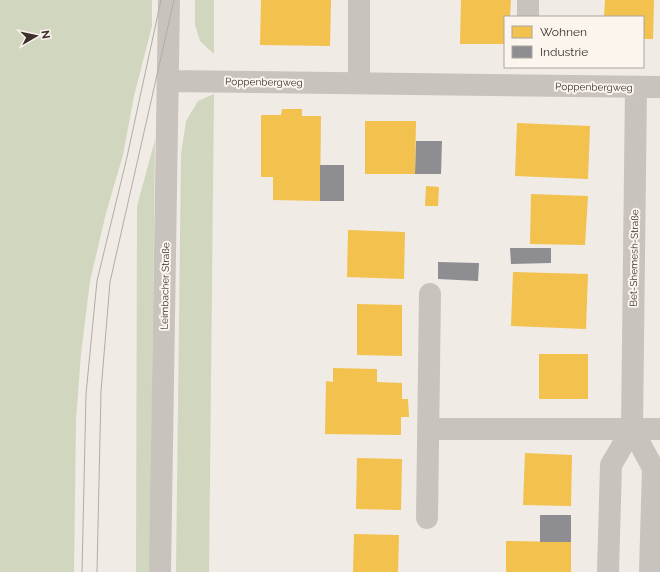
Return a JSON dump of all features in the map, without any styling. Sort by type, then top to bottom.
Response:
[{"type":"street","name":"Leimbacher Straße","points":[[160,572],[169,0]]},
{"type":"street","points":[[359,0],[359,83]]},
{"type":"street","points":[[528,0],[528,16]]},
{"type":"street","name":"Poppenbergweg","points":[[168,81],[359,83],[527,77],[636,87],[660,87]]},
{"type":"street","name":"Bet-Shemesh-Straße","points":[[636,87],[632,429],[653,468],[650,572]]},
{"type":"street","points":[[427,518],[430,294]]},
{"type":"street","points":[[428,429],[660,429]]},
{"type":"street","name":"Bet-Shemesh-Straße","points":[[608,572],[611,465],[632,429]]},
{"type":"green space","points":[[0,0],[152,0],[152,26],[134,96],[123,155],[106,213],[90,281],[81,354],[76,420],[74,572],[0,572]]},
{"type":"green space","points":[[195,0],[214,0],[214,54],[200,41],[195,25]]},
{"type":"green space","points":[[214,94],[209,572],[176,572],[181,154],[186,121],[198,101]]},
{"type":"green space","points":[[155,140],[150,572],[136,572],[137,206]]},
{"type":"building: Wohnen","points":[[261,0],[331,0],[330,46],[260,45]]},
{"type":"building: Wohnen","points":[[461,0],[511,0],[510,16],[504,16],[504,44],[460,44]]},
{"type":"building: Wohnen","points":[[605,0],[654,0],[653,39],[644,39],[644,16],[604,16]]},
{"type":"building: Wohnen","points":[[282,109],[302,109],[302,116],[321,116],[320,201],[273,200],[273,177],[261,177],[261,115],[281,115]]},
{"type":"building: Wohnen","points":[[365,121],[416,121],[415,174],[365,174]]},
{"type":"building: Wohnen","points":[[517,123],[590,126],[588,179],[515,176]]},
{"type":"building: Wohnen","points":[[426,186],[439,187],[438,206],[425,206]]},
{"type":"building: Wohnen","points":[[531,194],[588,196],[585,245],[530,244]]},
{"type":"building: Wohnen","points":[[348,230],[405,232],[404,279],[347,277]]},
{"type":"building: Wohnen","points":[[513,272],[588,274],[586,329],[511,326]]},
{"type":"building: Wohnen","points":[[357,304],[402,305],[402,356],[357,355]]},
{"type":"building: Wohnen","points":[[539,354],[588,354],[588,399],[539,399]]},
{"type":"building: Wohnen","points":[[333,368],[377,369],[377,382],[402,383],[402,399],[408,399],[409,417],[401,417],[401,435],[325,434],[326,381],[333,382]]},
{"type":"building: Wohnen","points":[[525,453],[572,455],[571,506],[523,505]]},
{"type":"building: Wohnen","points":[[357,458],[402,459],[401,510],[356,509]]},
{"type":"building: Wohnen","points":[[354,534],[399,535],[398,572],[353,572]]},
{"type":"building: Wohnen","points":[[506,541],[571,542],[571,572],[506,572]]},
{"type":"building: Industrie","points":[[416,141],[442,141],[441,174],[415,174]]},
{"type":"building: Industrie","points":[[320,165],[344,165],[344,201],[320,201]]},
{"type":"building: Industrie","points":[[510,248],[551,248],[551,263],[511,264]]},
{"type":"building: Industrie","points":[[438,262],[479,263],[478,281],[438,279]]},
{"type":"building: Industrie","points":[[540,515],[571,515],[571,542],[540,542]]},
{"type":"tram line","points":[[82,572],[86,394],[97,281],[127,157],[161,0]]},
{"type":"tram line","points":[[97,572],[101,391],[110,282],[174,0]]}]
